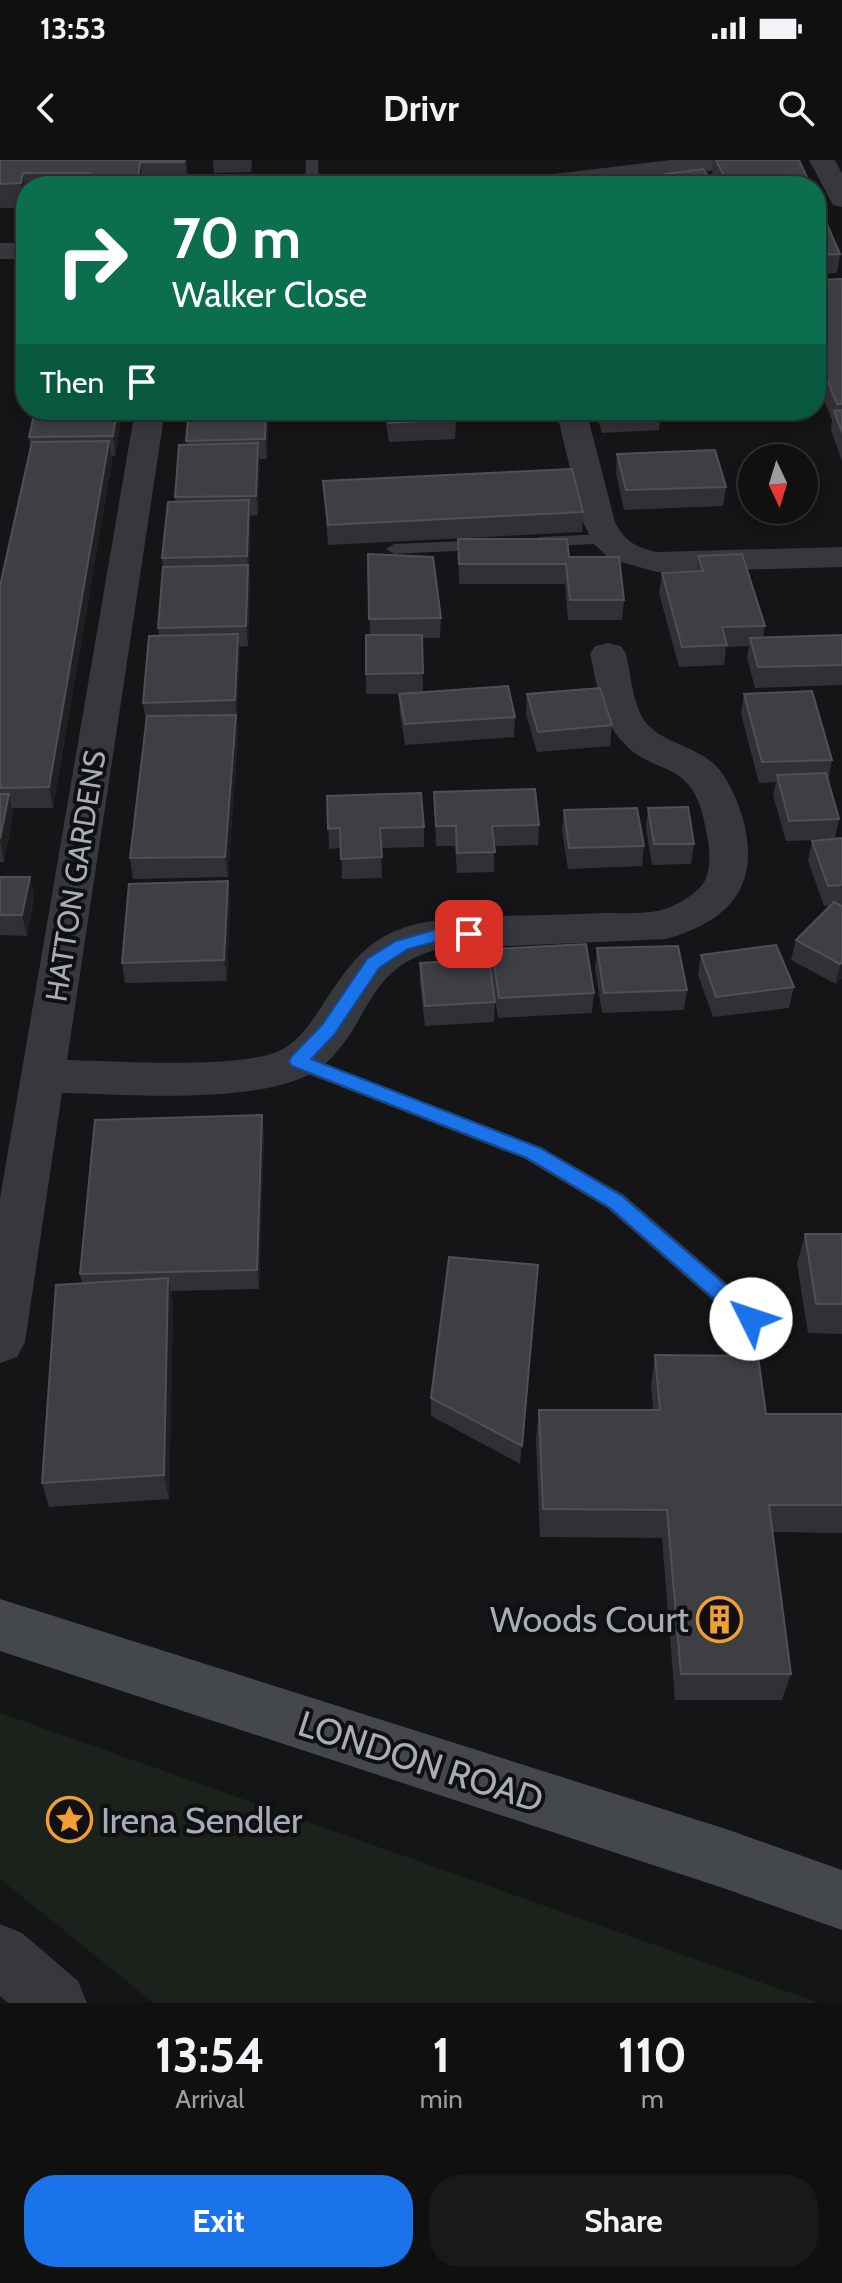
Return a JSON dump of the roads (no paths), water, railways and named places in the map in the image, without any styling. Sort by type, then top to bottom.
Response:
[{"type":"main road","name":"LONDON ROAD","points":[[0,1625],[726,1859],[842,1900]]},
{"type":"street","points":[[602,176],[734,160]]},
{"type":"street","name":"HATTON GARDENS","points":[[0,1342],[148,420]]},
{"type":"street","points":[[573,420],[605,539],[629,556],[657,562],[842,557]]},
{"type":"street","points":[[44,1076],[254,1075],[298,1061],[328,1030],[373,963],[402,945],[438,935],[666,925],[700,909],[724,886],[729,854],[720,799],[702,773],[635,734],[622,709],[608,654]]},
{"type":"street","points":[[0,1955],[56,2003]]},
{"type":"lane","points":[[394,549],[605,539]]},
{"type":"lane","points":[[298,1061],[533,1153],[615,1201],[751,1319]]},
{"type":"place","name":"Woods Court","points":[[720,1619]]},
{"type":"place","name":"Irena Sendler","points":[[70,1820]]}]
